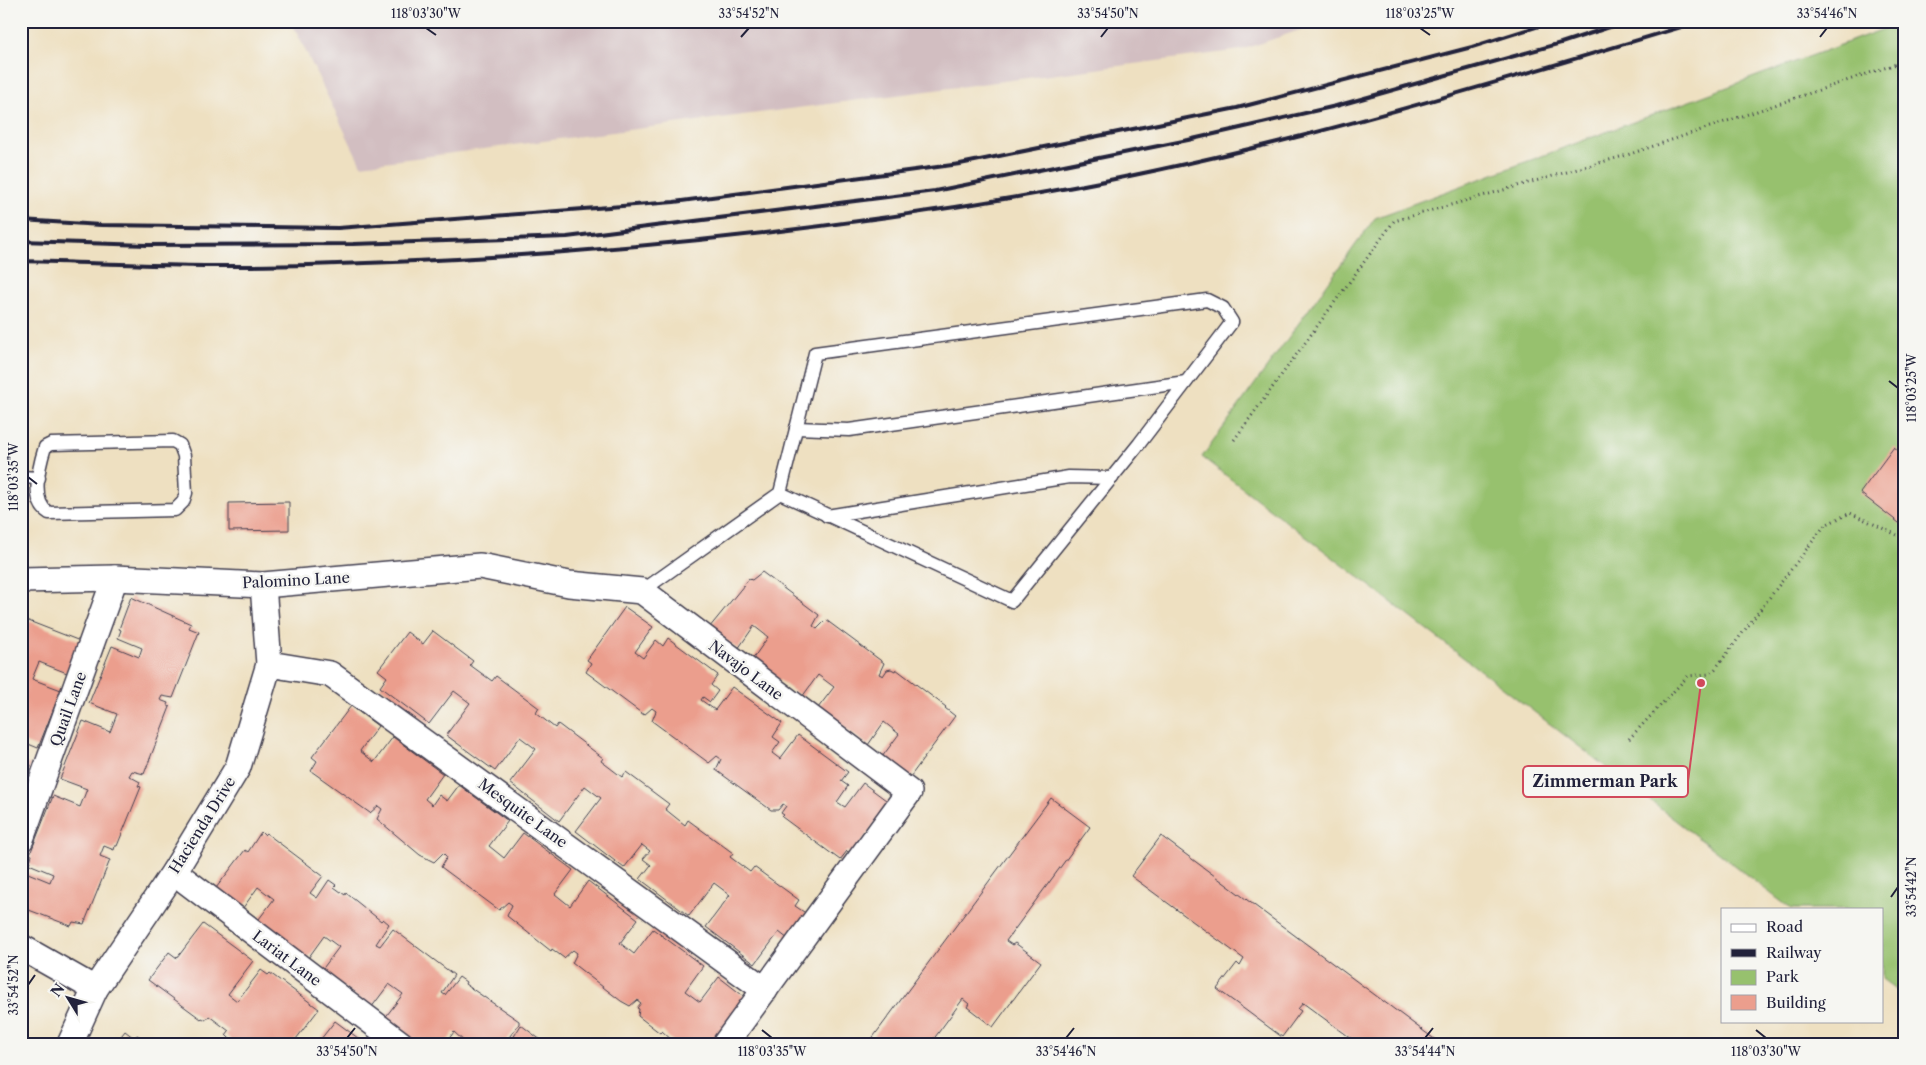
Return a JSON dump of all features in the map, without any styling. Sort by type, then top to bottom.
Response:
[{"type":"street","name":"Palomino Lane","points":[[21,580],[115,578],[263,585],[480,566],[569,584],[642,591]]},
{"type":"street","name":"Quail Lane","points":[[21,839],[115,578]]},
{"type":"street","name":"Hacienda Drive","points":[[70,1044],[95,989],[174,872],[238,767],[269,664],[263,585]]},
{"type":"street","name":"Navajo Lane","points":[[642,591],[909,792],[765,990]]},
{"type":"street","name":"Mesquite Lane","points":[[269,664],[330,674],[765,990]]},
{"type":"street","name":"Lariat Lane","points":[[174,872],[400,1044]]},
{"type":"street","points":[[21,947],[95,989]]},
{"type":"street","points":[[726,1044],[765,990]]},
{"type":"lane","points":[[642,591],[780,493],[815,353],[1207,300],[1223,308],[1232,322],[1112,478],[1012,601],[780,493]]},
{"type":"lane","points":[[796,428],[849,430],[1186,382]]},
{"type":"lane","points":[[173,441],[180,445],[184,456],[186,493],[184,502],[175,510],[167,512],[49,513],[41,508],[38,501],[39,478],[45,447],[52,444],[173,441]]},
{"type":"lane","points":[[21,477],[39,478]]},
{"type":"lane","points":[[826,516],[1069,477],[1112,478]]},
{"type":"path","points":[[1234,440],[1394,221],[1627,155],[1905,61]]},
{"type":"path","points":[[1629,739],[1688,676],[1709,674],[1715,669],[1825,525],[1850,512],[1897,535],[1905,534]]},
{"type":"shaded area","points":[[291,21],[1326,21],[1241,50],[361,165]]},
{"type":"green space","points":[[1905,21],[1905,996],[1884,980],[1884,908],[1790,908],[1202,457],[1375,218]]},
{"type":"building","points":[[1894,447],[1905,456],[1903,526],[1860,493]]},
{"type":"building","points":[[289,502],[289,530],[229,531],[229,503]]},
{"type":"building","points":[[762,572],[819,615],[813,626],[817,629],[826,620],[884,663],[879,674],[883,676],[887,670],[895,671],[896,669],[955,716],[910,777],[882,757],[899,734],[884,722],[868,745],[818,708],[834,687],[818,675],[802,697],[752,660],[768,637],[754,626],[738,649],[709,628],[749,579],[752,580]]},
{"type":"building","points":[[131,597],[191,624],[189,628],[199,632],[173,698],[162,696],[160,700],[168,703],[167,705],[170,707],[144,774],[132,771],[129,776],[140,782],[138,786],[141,787],[117,846],[115,846],[114,850],[104,846],[100,856],[110,860],[84,924],[73,922],[71,926],[21,907],[21,875],[23,871],[50,882],[53,874],[29,864],[32,855],[30,854],[53,796],[80,807],[87,789],[60,779],[83,721],[110,732],[117,714],[89,703],[112,646],[139,657],[142,648],[118,638],[121,630],[119,629]]},
{"type":"building","points":[[625,607],[653,627],[635,652],[643,658],[656,640],[663,646],[668,638],[718,675],[711,685],[718,691],[710,702],[703,697],[701,700],[715,710],[732,687],[782,723],[773,737],[780,742],[772,753],[780,759],[798,735],[848,772],[841,781],[848,786],[837,802],[845,807],[863,783],[890,803],[852,855],[847,851],[840,860],[782,817],[784,815],[781,813],[786,806],[783,804],[778,810],[771,810],[716,770],[721,759],[717,756],[709,763],[652,721],[656,711],[652,708],[644,715],[586,672],[591,663],[587,660]]},
{"type":"building","points":[[21,618],[80,641],[67,673],[39,662],[32,679],[61,690],[38,748],[21,741]]},
{"type":"building","points":[[433,631],[473,661],[470,665],[492,681],[496,676],[539,708],[536,713],[555,728],[558,724],[603,758],[601,761],[622,777],[626,772],[669,804],[665,809],[685,825],[688,820],[733,853],[730,857],[750,872],[754,867],[799,900],[795,906],[807,914],[788,939],[779,932],[755,964],[706,927],[730,895],[714,883],[689,916],[640,879],[651,865],[643,859],[650,851],[642,845],[624,868],[576,831],[601,798],[585,786],[559,821],[510,783],[536,749],[520,737],[495,771],[446,735],[470,703],[454,691],[429,724],[380,687],[387,677],[378,670],[407,632],[423,644]]},
{"type":"building","points":[[351,706],[378,726],[360,751],[374,762],[393,737],[443,774],[425,799],[432,805],[439,795],[447,801],[459,785],[508,821],[489,846],[504,858],[523,833],[573,870],[555,894],[570,906],[588,881],[638,919],[620,943],[634,954],[653,929],[703,966],[685,991],[700,1002],[719,977],[746,998],[712,1044],[676,1044],[662,1031],[660,1033],[638,1016],[639,1009],[637,1008],[641,1003],[637,1000],[630,1006],[621,1001],[572,963],[577,953],[573,950],[564,958],[552,949],[551,951],[507,916],[512,905],[508,902],[499,910],[441,867],[447,857],[443,853],[434,862],[420,855],[377,819],[382,809],[378,806],[370,813],[311,771],[317,761],[312,757]]},
{"type":"building","points":[[21,762],[31,765],[21,789]]},
{"type":"building","points":[[1051,798],[1090,827],[1006,941],[1012,945],[1015,943],[1041,962],[993,1027],[967,1007],[969,1004],[963,999],[930,1044],[868,1044]]},
{"type":"building","points":[[261,832],[264,835],[266,833],[323,876],[310,893],[317,898],[329,880],[336,885],[334,887],[345,895],[346,893],[381,921],[383,919],[389,924],[376,944],[380,946],[393,929],[454,975],[442,993],[445,995],[459,977],[466,982],[465,984],[519,1021],[519,1024],[507,1040],[510,1043],[521,1025],[546,1044],[467,1044],[454,1032],[445,1044],[418,1044],[384,1019],[403,994],[389,984],[371,1008],[321,971],[339,947],[324,936],[306,961],[256,923],[274,899],[258,887],[240,912],[213,892],[245,850],[248,852]]},
{"type":"building","points":[[1161,836],[1441,1044],[1359,1044],[1303,1003],[1298,1009],[1301,1011],[1282,1037],[1217,989],[1237,963],[1240,966],[1244,959],[1131,876]]},
{"type":"building","points":[[203,924],[253,961],[228,994],[237,1001],[261,970],[268,975],[270,973],[319,1009],[293,1043],[295,1044],[235,1044],[226,1035],[229,1031],[209,1016],[206,1020],[201,1019],[148,980],[169,952],[177,958]]},
{"type":"building","points":[[335,1021],[366,1044],[317,1044]]},
{"type":"building","points":[[125,1031],[134,1038],[137,1035],[153,1044],[115,1044]]},
{"type":"railway","points":[[21,220],[101,225],[338,228],[674,202],[960,164],[1237,108],[1472,47],[1555,21]]},
{"type":"railway","points":[[21,241],[147,245],[353,244],[567,237],[935,191],[1188,140],[1336,106],[1561,43],[1628,21]]},
{"type":"railway","points":[[21,261],[253,266],[452,259],[651,245],[750,235],[948,208],[1129,176],[1294,138],[1539,70],[1701,21]]},
{"type":"place","name":"Zimmerman Park","points":[[1701,683]]}]
